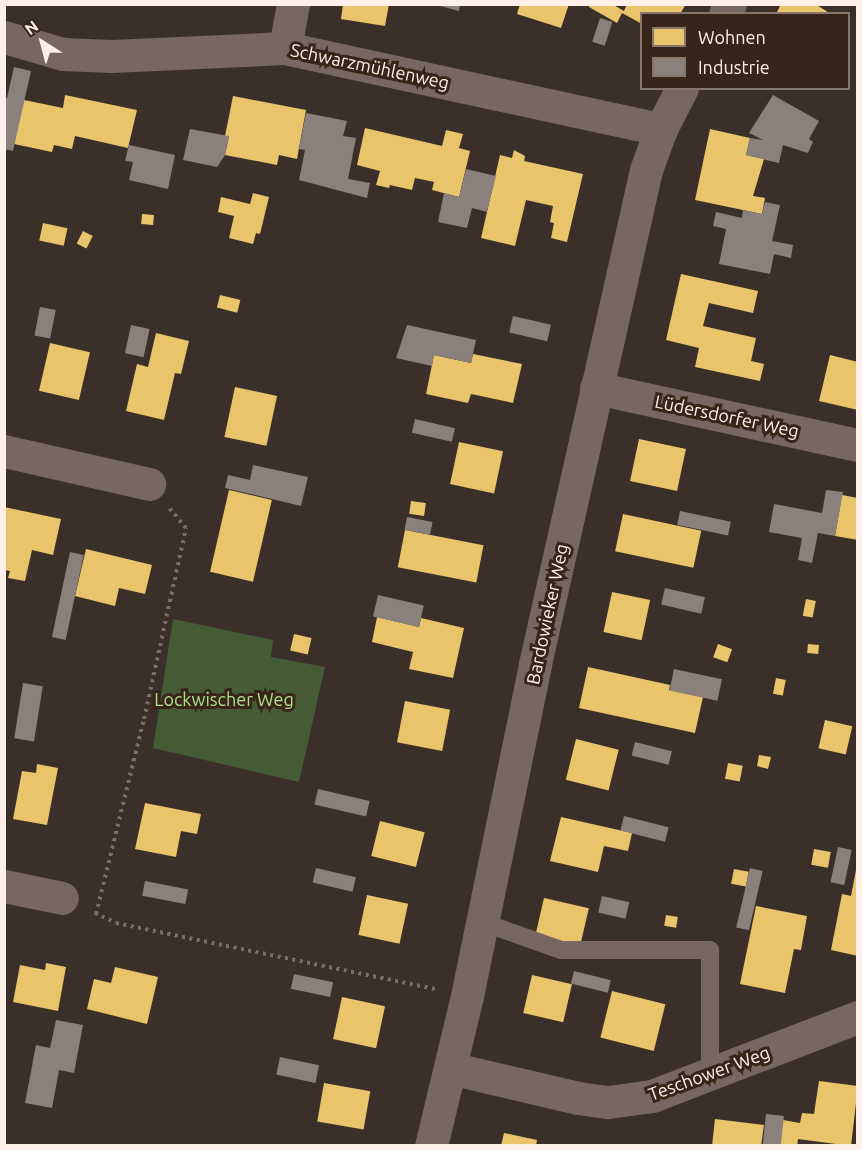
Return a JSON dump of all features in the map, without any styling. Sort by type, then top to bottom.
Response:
[{"type":"street","points":[[285,48],[293,4]]},
{"type":"street","name":"Schwarzmühlenweg","points":[[4,37],[63,54],[111,56],[285,48],[661,129]]},
{"type":"street","name":"Bardowieker Weg","points":[[432,1146],[596,388],[646,170],[661,129],[681,90]]},
{"type":"street","name":"Lüdersdorfer Weg","points":[[596,388],[858,445]]},
{"type":"street","points":[[4,451],[148,484]]},
{"type":"street","points":[[4,886],[62,898]]},
{"type":"street","name":"Teschower Weg","points":[[450,1068],[578,1098],[608,1102],[652,1096],[858,1017]]},
{"type":"lane","points":[[482,922],[561,950],[710,950],[710,1073]]},
{"type":"path","points":[[96,914],[144,719],[186,528],[148,484]]},
{"type":"path","points":[[62,898],[116,923],[466,996]]},
{"type":"green space","name":"Lockwischer Weg","points":[[173,619],[273,640],[271,657],[325,667],[299,782],[153,748]]},
{"type":"building: Wohnen","points":[[343,4],[389,4],[385,26],[341,19]]},
{"type":"building: Wohnen","points":[[520,4],[569,4],[561,28],[517,14]]},
{"type":"building: Wohnen","points":[[590,4],[612,4],[624,11],[627,4],[686,4],[681,12],[640,12],[640,23],[622,13],[617,23],[589,7]]},
{"type":"building: Wohnen","points":[[781,4],[815,4],[828,12],[777,12]]},
{"type":"building: Wohnen","points":[[65,95],[137,110],[128,148],[75,136],[72,149],[54,145],[52,152],[14,144],[24,100],[63,108]]},
{"type":"building: Wohnen","points":[[233,96],[306,110],[297,159],[279,155],[277,165],[225,155],[229,136],[225,136]]},
{"type":"building: Wohnen","points":[[365,128],[442,146],[446,130],[463,134],[459,148],[470,151],[459,197],[432,190],[434,182],[415,178],[412,190],[390,185],[389,188],[376,185],[380,171],[357,165]]},
{"type":"building: Wohnen","points":[[710,129],[750,138],[746,155],[764,159],[753,196],[765,198],[762,214],[695,200]]},
{"type":"building: Wohnen","points":[[514,150],[525,156],[524,161],[583,174],[567,242],[551,238],[554,223],[550,222],[553,206],[526,200],[515,246],[481,238],[500,155],[512,158]]},
{"type":"building: Wohnen","points":[[253,193],[269,197],[260,234],[256,233],[253,244],[229,238],[234,216],[218,212],[221,197],[250,204]]},
{"type":"building: Wohnen","points":[[142,214],[154,215],[153,225],[141,224]]},
{"type":"building: Wohnen","points":[[43,223],[67,228],[64,246],[39,241]]},
{"type":"building: Wohnen","points":[[83,231],[93,236],[86,248],[77,243]]},
{"type":"building: Wohnen","points":[[681,274],[758,291],[753,313],[709,303],[703,326],[756,338],[751,361],[764,364],[760,381],[695,367],[699,348],[666,340]]},
{"type":"building: Wohnen","points":[[220,295],[240,300],[237,313],[217,308]]},
{"type":"building: Wohnen","points":[[156,333],[189,341],[181,374],[175,373],[164,420],[126,411],[137,364],[148,367]]},
{"type":"building: Wohnen","points":[[50,343],[90,352],[79,400],[39,391]]},
{"type":"building: Wohnen","points":[[473,354],[522,364],[513,403],[471,394],[468,403],[426,394],[434,355],[471,363]]},
{"type":"building: Wohnen","points":[[830,355],[858,362],[858,410],[819,401]]},
{"type":"building: Wohnen","points":[[235,387],[277,396],[266,446],[224,437]]},
{"type":"building: Wohnen","points":[[639,439],[686,449],[677,491],[630,481]]},
{"type":"building: Wohnen","points":[[459,442],[503,451],[494,493],[450,484]]},
{"type":"building: Wohnen","points":[[229,490],[272,500],[253,582],[210,572]]},
{"type":"building: Wohnen","points":[[842,495],[858,498],[858,540],[835,536]]},
{"type":"building: Wohnen","points":[[411,501],[426,503],[424,516],[409,514]]},
{"type":"building: Wohnen","points":[[4,507],[61,519],[53,555],[32,550],[25,581],[8,578],[10,571],[4,570]]},
{"type":"building: Wohnen","points":[[623,514],[701,531],[693,568],[615,551]]},
{"type":"building: Wohnen","points":[[405,530],[484,545],[476,583],[398,567]]},
{"type":"building: Wohnen","points":[[86,549],[152,565],[145,594],[119,588],[115,606],[75,596]]},
{"type":"building: Wohnen","points":[[612,592],[650,600],[642,640],[603,632]]},
{"type":"building: Wohnen","points":[[806,599],[816,601],[813,618],[803,616]]},
{"type":"building: Wohnen","points":[[377,617],[419,627],[421,618],[464,628],[453,678],[409,669],[413,652],[372,642]]},
{"type":"building: Wohnen","points":[[294,634],[312,638],[308,655],[290,651]]},
{"type":"building: Wohnen","points":[[718,644],[732,649],[727,662],[713,657]]},
{"type":"building: Wohnen","points":[[808,644],[819,645],[818,654],[807,653]]},
{"type":"building: Wohnen","points":[[588,667],[670,685],[669,690],[703,697],[695,733],[579,708]]},
{"type":"building: Wohnen","points":[[776,678],[786,680],[783,696],[773,694]]},
{"type":"building: Wohnen","points":[[405,701],[450,710],[442,751],[397,742]]},
{"type":"building: Wohnen","points":[[825,720],[852,726],[846,755],[818,748]]},
{"type":"building: Wohnen","points":[[576,739],[619,750],[609,790],[566,780]]},
{"type":"building: Wohnen","points":[[759,755],[771,757],[768,769],[757,766]]},
{"type":"building: Wohnen","points":[[728,763],[743,766],[740,782],[725,779]]},
{"type":"building: Wohnen","points":[[37,764],[58,768],[47,825],[13,819],[22,771],[36,773]]},
{"type":"building: Wohnen","points":[[145,803],[201,814],[197,834],[181,831],[176,857],[135,849]]},
{"type":"building: Wohnen","points":[[561,817],[632,833],[628,851],[604,846],[598,872],[550,861]]},
{"type":"building: Wohnen","points":[[380,821],[425,832],[416,867],[371,856]]},
{"type":"building: Wohnen","points":[[814,849],[831,852],[828,868],[811,865]]},
{"type":"building: Wohnen","points":[[734,869],[749,872],[746,887],[731,884]]},
{"type":"building: Wohnen","points":[[856,870],[858,870],[858,956],[831,950],[842,894],[851,896]]},
{"type":"building: Wohnen","points":[[367,895],[408,904],[400,944],[358,935]]},
{"type":"building: Wohnen","points":[[544,898],[589,908],[580,945],[535,935]]},
{"type":"building: Wohnen","points":[[756,906],[807,916],[801,950],[794,949],[785,993],[740,984]]},
{"type":"building: Wohnen","points":[[666,915],[678,917],[676,928],[664,926]]},
{"type":"building: Wohnen","points":[[46,963],[66,967],[58,1011],[13,1002],[20,965],[45,970]]},
{"type":"building: Wohnen","points":[[115,967],[158,977],[147,1024],[87,1009],[94,979],[111,983]]},
{"type":"building: Wohnen","points":[[532,975],[572,984],[563,1022],[523,1013]]},
{"type":"building: Wohnen","points":[[612,991],[665,1004],[654,1051],[600,1038]]},
{"type":"building: Wohnen","points":[[342,997],[385,1006],[376,1048],[333,1039]]},
{"type":"building: Wohnen","points":[[819,1081],[858,1086],[851,1146],[798,1139],[797,1146],[780,1146],[783,1120],[800,1123],[802,1113],[814,1114]]},
{"type":"building: Wohnen","points":[[324,1083],[370,1091],[364,1130],[317,1121]]},
{"type":"building: Wohnen","points":[[715,1119],[764,1125],[761,1146],[712,1146]]},
{"type":"building: Wohnen","points":[[504,1133],[537,1140],[536,1146],[501,1146]]},
{"type":"building: Industrie","points":[[433,4],[460,4],[459,11]]},
{"type":"building: Industrie","points":[[600,18],[612,22],[605,46],[592,42]]},
{"type":"building: Industrie","points":[[14,67],[31,71],[13,151],[4,149],[4,97],[7,98]]},
{"type":"building: Industrie","points":[[773,95],[819,121],[809,139],[813,142],[808,153],[783,145],[779,163],[746,155],[750,138],[763,140],[749,133]]},
{"type":"building: Industrie","points":[[306,113],[347,121],[343,136],[356,138],[348,179],[370,183],[367,198],[299,180],[305,150],[299,149]]},
{"type":"building: Industrie","points":[[190,129],[229,136],[225,155],[217,167],[183,160]]},
{"type":"building: Industrie","points":[[129,145],[175,155],[168,189],[129,180],[133,162],[125,161]]},
{"type":"building: Industrie","points":[[466,169],[496,176],[487,212],[472,208],[467,228],[438,222],[444,193],[459,197]]},
{"type":"building: Industrie","points":[[765,202],[780,205],[772,241],[793,245],[791,258],[774,254],[770,274],[719,264],[726,229],[713,226],[716,212],[742,218],[743,210],[762,214]]},
{"type":"building: Industrie","points":[[40,307],[56,310],[50,339],[34,335]]},
{"type":"building: Industrie","points":[[513,316],[551,325],[547,341],[509,333]]},
{"type":"building: Industrie","points":[[131,325],[150,329],[144,357],[125,353]]},
{"type":"building: Industrie","points":[[407,325],[476,340],[471,363],[434,355],[432,366],[396,358]]},
{"type":"building: Industrie","points":[[415,419],[455,428],[452,442],[412,433]]},
{"type":"building: Industrie","points":[[253,465],[308,477],[301,506],[225,488],[228,475],[250,480]]},
{"type":"building: Industrie","points":[[826,490],[843,492],[835,536],[818,533],[812,563],[798,560],[802,538],[769,532],[774,504],[822,513]]},
{"type":"building: Industrie","points":[[680,511],[731,522],[728,536],[677,525]]},
{"type":"building: Industrie","points":[[407,517],[433,522],[430,535],[405,530]]},
{"type":"building: Industrie","points":[[70,552],[84,555],[66,640],[52,637]]},
{"type":"building: Industrie","points":[[665,588],[705,597],[701,614],[661,605]]},
{"type":"building: Industrie","points":[[378,595],[424,606],[419,627],[373,616]]},
{"type":"building: Industrie","points":[[674,669],[722,679],[717,701],[669,691]]},
{"type":"building: Industrie","points":[[23,683],[43,686],[34,741],[14,738]]},
{"type":"building: Industrie","points":[[635,742],[672,751],[668,765],[632,756]]},
{"type":"building: Industrie","points":[[318,789],[370,801],[366,817],[314,805]]},
{"type":"building: Industrie","points":[[624,816],[669,827],[665,842],[620,831]]},
{"type":"building: Industrie","points":[[838,847],[852,850],[844,885],[831,882]]},
{"type":"building: Industrie","points":[[316,868],[356,877],[353,892],[313,883]]},
{"type":"building: Industrie","points":[[750,868],[763,871],[749,930],[736,927]]},
{"type":"building: Industrie","points":[[145,881],[188,889],[185,904],[142,896]]},
{"type":"building: Industrie","points":[[602,896],[629,902],[625,919],[598,913]]},
{"type":"building: Industrie","points":[[574,971],[611,980],[608,993],[571,984]]},
{"type":"building: Industrie","points":[[294,974],[333,982],[330,997],[291,989]]},
{"type":"building: Industrie","points":[[56,1020],[83,1025],[74,1073],[59,1070],[52,1108],[25,1103],[36,1045],[50,1048]]},
{"type":"building: Industrie","points":[[280,1057],[319,1065],[315,1083],[276,1075]]},
{"type":"building: Industrie","points":[[766,1114],[784,1116],[781,1146],[763,1146]]}]
